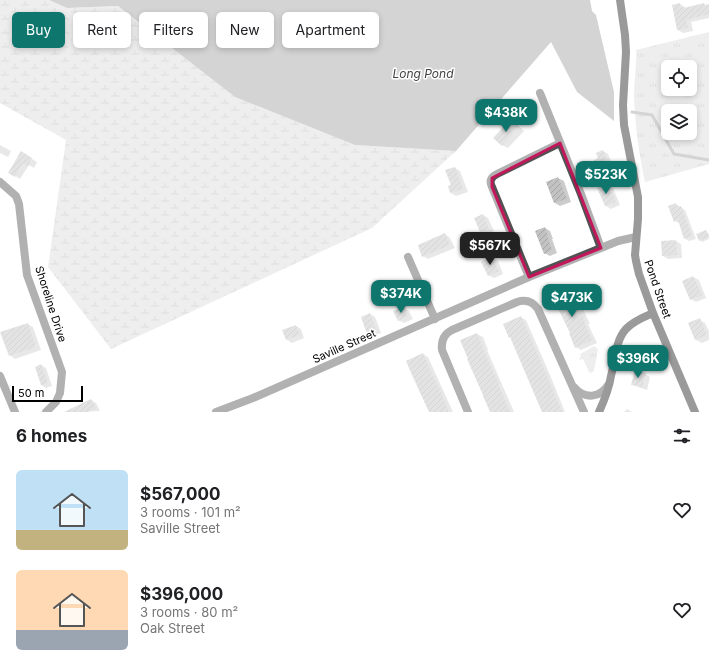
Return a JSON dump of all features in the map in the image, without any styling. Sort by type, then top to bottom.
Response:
[{"type":"street","name":"Pond Street","points":[[620,0],[624,23],[626,52],[623,116],[638,197],[636,261],[653,313],[695,412]]},
{"type":"street","points":[[540,93],[584,201],[601,248]]},
{"type":"street","points":[[529,277],[492,187],[491,181],[495,175],[560,143]]},
{"type":"street","name":"Shoreline Drive","points":[[0,182],[16,196],[20,204],[27,275],[62,372],[60,393],[56,402],[46,412]]},
{"type":"street","name":"Saville Street","points":[[216,412],[253,398],[529,277],[618,241],[636,237]]},
{"type":"street","points":[[408,257],[435,319]]},
{"type":"street","points":[[468,412],[442,350],[444,337],[450,331],[517,302],[524,301],[534,304],[538,309],[584,412]]},
{"type":"street","points":[[599,412],[610,384],[616,350],[623,333],[632,324],[653,313]]},
{"type":"street","points":[[0,376],[15,412]]},
{"type":"street","points":[[572,385],[582,394],[591,396],[599,394],[610,384]]},
{"type":"highlighted area","points":[[560,143],[601,248],[529,277],[492,187],[492,178]]},
{"type":"green space","points":[[0,0],[49,0],[67,8],[118,6],[126,12],[73,12],[73,48],[131,48],[131,16],[139,22],[139,48],[172,48],[235,97],[355,145],[456,151],[372,228],[111,349],[48,267],[66,140],[0,103]]},
{"type":"green space","points":[[709,32],[709,164],[645,182],[638,139],[635,107],[634,90],[636,50]]},
{"type":"green space","points":[[594,346],[598,349],[594,371],[591,373],[589,372],[583,359],[580,360],[579,358],[581,357],[580,354]]},
{"type":"water","name":"Long Pond","points":[[49,0],[590,0],[592,11],[596,15],[614,92],[614,121],[577,92],[551,42],[456,151],[355,145],[235,97],[172,48],[208,48],[208,12],[139,12],[139,22],[131,16],[131,12],[126,12],[118,6],[67,8]]},
{"type":"building","points":[[680,3],[681,8],[704,3],[705,5],[709,4],[709,14],[686,20],[688,28],[677,30],[672,5]]},
{"type":"building","points":[[511,119],[519,127],[502,146],[493,138]]},
{"type":"building","points":[[603,150],[611,170],[600,175],[593,161],[598,158],[596,153]]},
{"type":"building","points":[[21,151],[32,158],[28,166],[23,163],[15,177],[8,173]]},
{"type":"building","points":[[455,167],[463,189],[450,193],[448,186],[451,185],[445,170]]},
{"type":"building","points":[[558,177],[567,199],[554,203],[546,182]]},
{"type":"building","points":[[608,184],[616,202],[605,206],[597,188]]},
{"type":"building","points":[[676,203],[677,207],[681,206],[692,236],[684,239],[678,220],[674,222],[668,206]]},
{"type":"building","points":[[483,214],[489,228],[480,232],[474,218]]},
{"type":"building","points":[[545,227],[552,250],[544,254],[535,231]]},
{"type":"building","points":[[706,230],[709,237],[699,241],[696,234]]},
{"type":"building","points":[[445,233],[450,245],[422,257],[418,245]]},
{"type":"building","points":[[676,240],[677,255],[662,256],[661,241]]},
{"type":"building","points":[[492,257],[499,271],[488,276],[481,262]]},
{"type":"building","points":[[693,276],[702,295],[690,300],[682,281]]},
{"type":"building","points":[[569,288],[585,321],[592,340],[575,348],[570,333],[552,296]]},
{"type":"building","points":[[404,307],[408,316],[398,321],[393,311]]},
{"type":"building","points":[[370,313],[376,330],[367,334],[361,317]]},
{"type":"building","points":[[521,316],[562,412],[542,412],[503,324]]},
{"type":"building","points":[[700,318],[707,335],[695,340],[688,323]]},
{"type":"building","points":[[28,323],[36,347],[9,356],[0,332]]},
{"type":"building","points":[[296,325],[300,335],[286,340],[282,330]]},
{"type":"building","points":[[477,333],[510,412],[490,412],[467,359],[460,340]]},
{"type":"building","points":[[423,353],[449,412],[429,412],[412,375],[406,361]]},
{"type":"building","points":[[41,364],[48,383],[41,385],[35,367]]},
{"type":"building","points":[[635,370],[646,373],[642,387],[631,385]]},
{"type":"building","points":[[91,399],[96,408],[88,412],[64,412]]},
{"type":"waterway","points":[[632,112],[652,115],[674,154],[709,160]]}]
